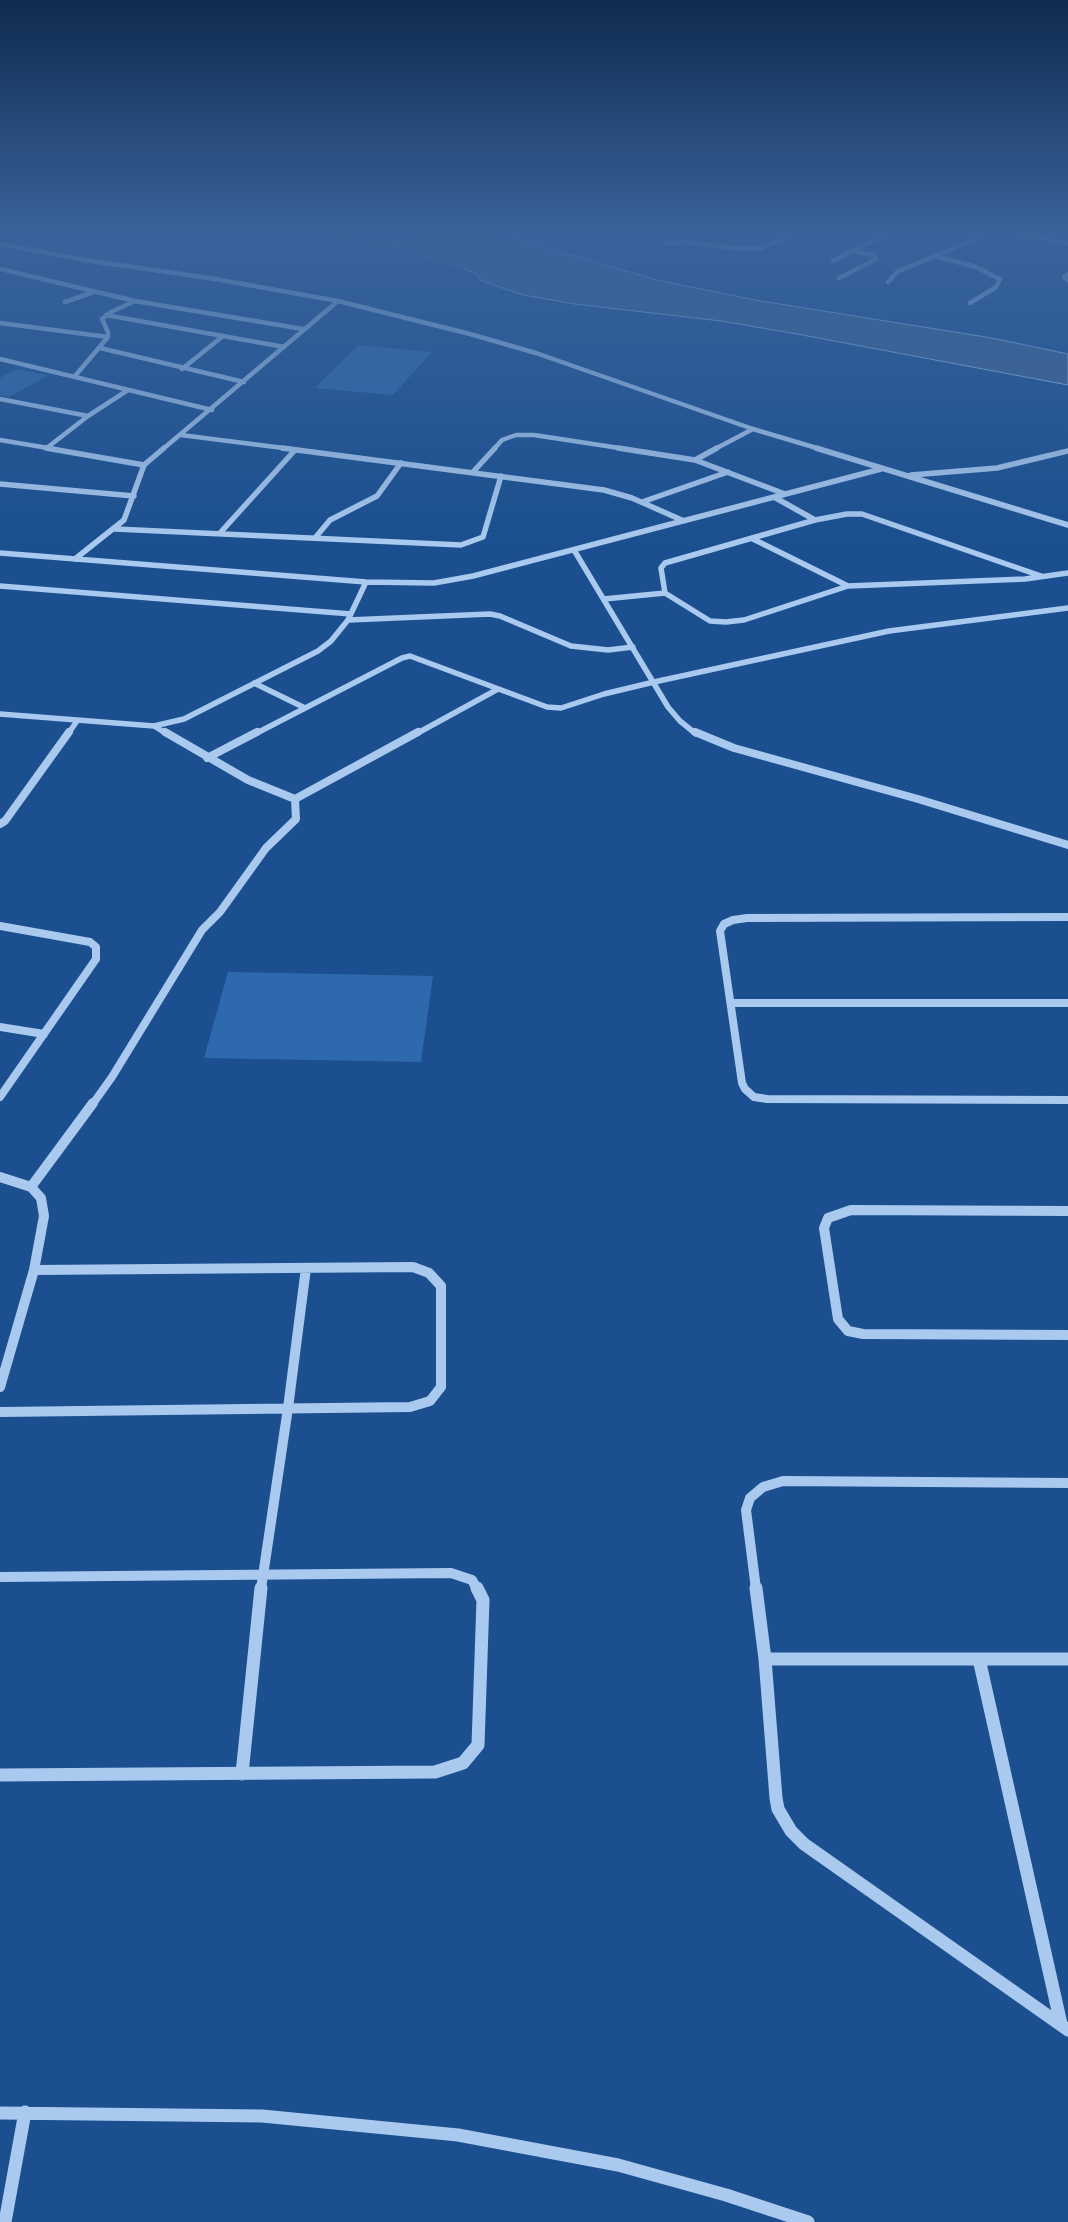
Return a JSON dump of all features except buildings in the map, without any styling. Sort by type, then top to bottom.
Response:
[{"type":"street","points":[[75,376],[108,337],[90,335]]},
{"type":"street","points":[[216,335],[284,347]]},
{"type":"street","points":[[75,559],[115,529],[127,514],[144,465],[212,410],[297,335]]},
{"type":"street","points":[[472,335],[513,345],[753,429],[1068,525]]},
{"type":"street","points":[[182,368],[223,336]]},
{"type":"street","points":[[100,348],[244,382]]},
{"type":"street","points":[[0,359],[212,410]]},
{"type":"street","points":[[48,447],[88,416],[128,390]]},
{"type":"street","points":[[0,399],[88,416]]},
{"type":"street","points":[[695,460],[753,429]]},
{"type":"street","points":[[181,435],[604,490],[642,502],[684,521]]},
{"type":"street","points":[[473,472],[502,440],[516,435],[534,435],[695,460],[786,494]]},
{"type":"street","points":[[0,440],[144,465]]},
{"type":"street","points":[[220,533],[294,450]]},
{"type":"street","points":[[905,476],[984,470],[1068,451]]},
{"type":"street","points":[[315,538],[330,520],[377,496],[401,463]]},
{"type":"street","points":[[0,553],[366,582],[416,584],[451,581],[882,469]]},
{"type":"street","points":[[642,502],[728,472]]},
{"type":"street","points":[[115,529],[448,546],[472,543],[483,536],[501,476]]},
{"type":"street","points":[[0,484],[134,496]]},
{"type":"street","points":[[774,497],[815,520]]},
{"type":"street","points":[[665,593],[661,568],[665,563],[841,514],[862,514],[1043,577]]},
{"type":"street","points":[[753,539],[848,586]]},
{"type":"street","points":[[574,550],[668,707],[680,721],[697,734],[734,748],[918,799],[1068,845]]},
{"type":"street","points":[[604,599],[665,593],[710,621],[726,622],[744,620],[848,586],[1043,577],[1068,573]]},
{"type":"street","points":[[0,714],[154,726],[184,719],[318,650],[331,641],[350,617],[366,582]]},
{"type":"street","points":[[0,586],[350,617],[490,614],[500,616],[571,646],[608,650],[633,647]]},
{"type":"street","points":[[208,758],[402,658],[410,656],[417,657],[547,707],[561,708],[604,694],[654,682],[904,628],[1068,608]]},
{"type":"street","points":[[254,683],[305,708]]},
{"type":"street","points":[[154,726],[248,780],[295,798],[498,688]]},
{"type":"street","points":[[0,824],[5,821],[77,721]]},
{"type":"street","points":[[32,1187],[112,1077],[202,930],[220,912],[266,848],[296,819],[295,798]]},
{"type":"street","points":[[1068,917],[747,918],[733,920],[724,924],[720,931],[742,1084],[754,1096],[767,1099],[1068,1100]]},
{"type":"street","points":[[0,926],[90,942],[96,947],[96,959],[0,1097]]},
{"type":"street","points":[[730,1004],[1068,1003]]},
{"type":"street","points":[[0,1027],[44,1034]]},
{"type":"street","points":[[0,1177],[32,1187],[41,1198],[44,1216],[34,1270],[4,1355],[0,1387]]},
{"type":"street","points":[[1068,1211],[851,1210],[828,1218],[824,1228],[838,1319],[841,1325],[848,1331],[863,1334],[1068,1335]]},
{"type":"street","points":[[0,1412],[410,1407],[430,1402],[441,1387],[441,1286],[429,1274],[413,1267],[34,1270]]},
{"type":"street","points":[[242,1774],[262,1576],[288,1408],[306,1268]]},
{"type":"street","points":[[1064,2027],[804,1844],[790,1831],[778,1810],[776,1798],[765,1659],[746,1510],[750,1498],[763,1488],[783,1481],[1068,1483]]},
{"type":"street","points":[[0,1576],[262,1576],[451,1573],[472,1580],[483,1600],[478,1745],[463,1763],[435,1772],[0,1775]]},
{"type":"street","points":[[979,1658],[1064,2027]]},
{"type":"street","points":[[765,1659],[1068,1659]]},
{"type":"street","points":[[5,2222],[25,2112]]},
{"type":"street","points":[[0,2113],[262,2116],[458,2135],[618,2166],[726,2195],[808,2222]]},
{"type":"shaded area","points":[[801,335],[971,335],[992,338],[1068,354],[1068,385]]},
{"type":"shaded area","points":[[358,345],[432,352],[393,395],[315,388]]},
{"type":"shaded area","points":[[16,369],[49,375],[9,397],[0,395],[0,378]]},
{"type":"shaded area","points":[[228,972],[433,976],[421,1062],[204,1058]]}]
